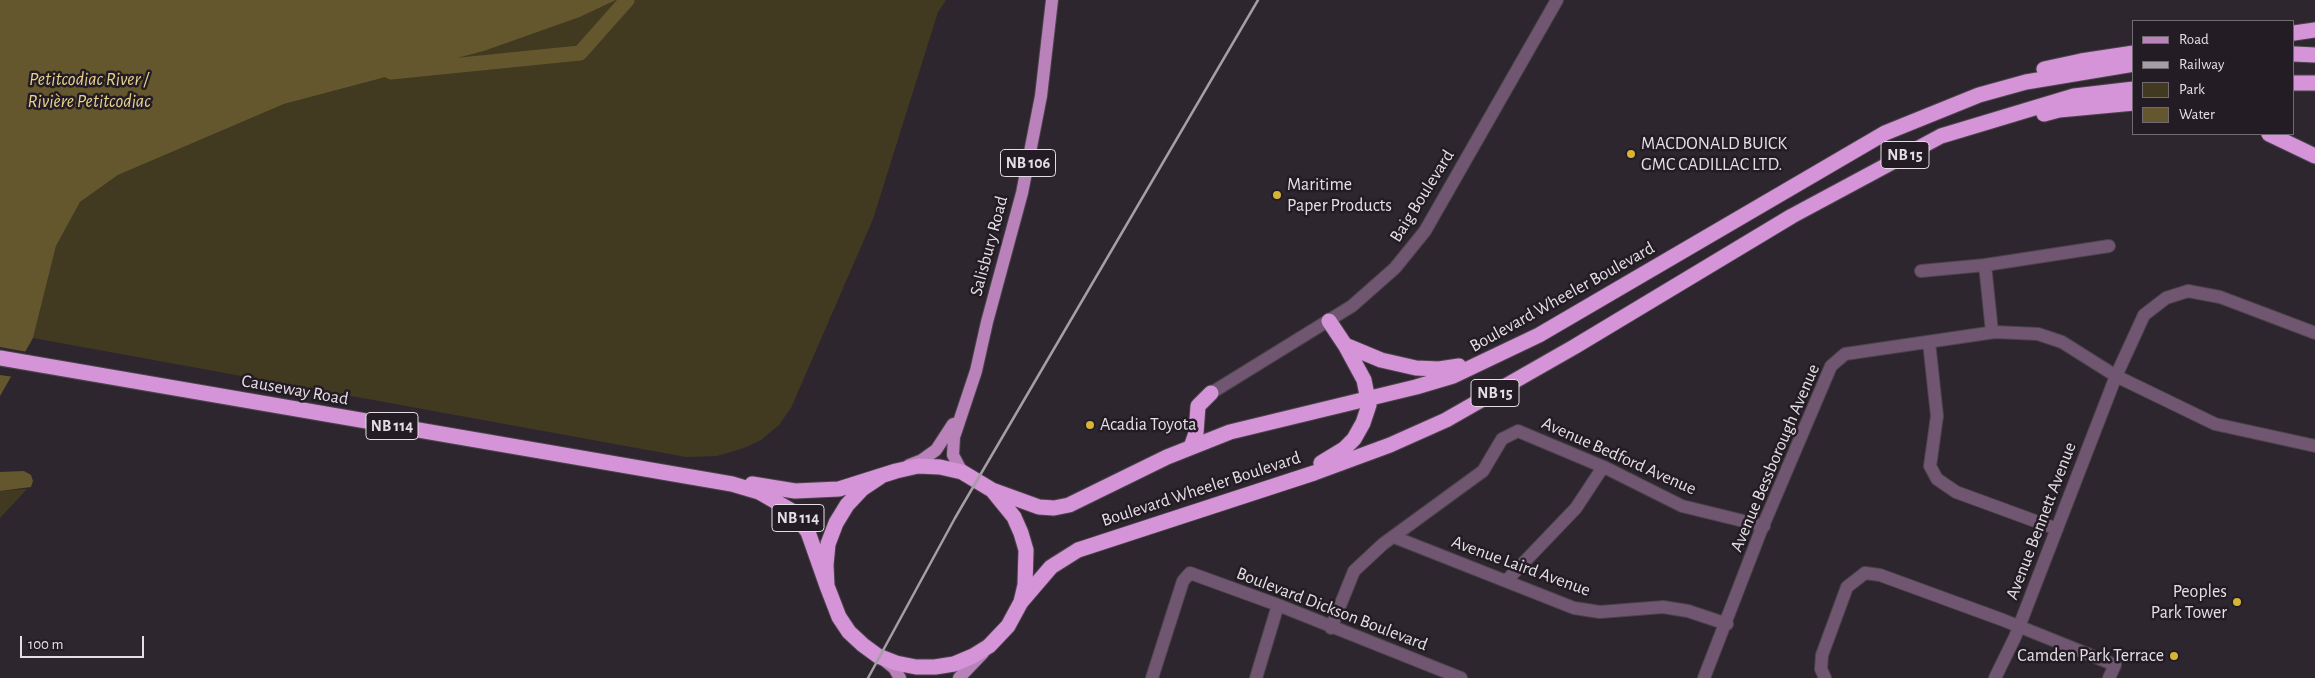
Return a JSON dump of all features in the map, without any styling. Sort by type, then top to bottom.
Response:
[{"type":"highway","points":[[2295,33],[2315,30]]},
{"type":"highway","points":[[1885,132],[1922,112],[1985,85],[2081,61],[2132,53]]},
{"type":"highway","points":[[2295,54],[2315,54]]},
{"type":"highway","name":"Boulevard Wheeler Boulevard","points":[[992,490],[1039,507],[1061,507],[1076,502],[1190,447],[1265,423],[1453,376],[1501,354],[1561,322],[1885,132],[1979,95],[2026,82],[2132,64]]},
{"type":"highway","points":[[2295,83],[2315,83]]},
{"type":"highway","name":"Boulevard Wheeler Boulevard","points":[[1021,602],[1050,567],[1072,552],[1105,539],[1280,483],[1390,445],[1462,412],[1574,348],[1792,216],[1941,136],[2074,96],[2132,89]]},
{"type":"highway","points":[[1911,152],[1966,134],[2058,110],[2132,103]]},
{"type":"highway","points":[[2271,135],[2315,156]]},
{"type":"highway","points":[[1280,483],[1327,460],[1349,445],[1364,423],[1368,411],[1369,398],[1364,380],[1345,345],[1329,321]]},
{"type":"highway","points":[[1345,345],[1381,360],[1429,369],[1450,368],[1501,354]]},
{"type":"highway","name":"Causeway Road","points":[[0,358],[732,484],[820,491],[840,489],[880,477]]},
{"type":"highway","points":[[1190,447],[1196,433],[1198,406],[1211,393]]},
{"type":"highway","points":[[827,586],[828,544],[836,523],[847,505],[857,494],[880,477],[918,466],[933,467],[962,472],[992,490],[1014,517],[1026,550],[1026,585],[1021,602]]},
{"type":"highway","name":"Causeway Road","points":[[732,484],[759,492],[792,511],[808,532],[833,605],[849,632],[878,656],[896,663],[916,667],[954,664],[973,656],[989,646],[1008,626],[1021,602]]},
{"type":"main road","name":"Salisbury Road","points":[[962,472],[957,465],[952,447],[976,371],[987,322],[1022,193],[1041,96],[1052,0]]},
{"type":"main road","name":"Salisbury Road","points":[[896,471],[922,460],[936,450],[945,438],[952,426],[973,348],[987,322]]},
{"type":"main road","points":[[959,678],[989,646]]},
{"type":"main road","points":[[878,656],[894,668],[900,678]]},
{"type":"street","name":"Baig Boulevard","points":[[1211,393],[1329,321],[1380,284],[1419,238],[1557,0]]},
{"type":"street","points":[[1921,271],[1985,265],[2109,246]]},
{"type":"street","points":[[1985,265],[1992,332]]},
{"type":"street","name":"Avenue Bennett Avenue","points":[[1995,678],[2019,628],[2116,376],[2144,315],[2166,298],[2188,291],[2220,297],[2315,333]]},
{"type":"street","name":"Avenue Bessborough Avenue","points":[[1704,678],[1727,624],[1764,526],[1831,366],[1845,354],[1992,332],[2038,334],[2062,342],[2116,376],[2215,424],[2315,446]]},
{"type":"street","points":[[1929,342],[1937,416],[1930,466],[1937,479],[1956,492],[2057,529]]},
{"type":"street","name":"Avenue Bedford Avenue","points":[[1394,537],[1483,471],[1502,439],[1518,431],[1603,466],[1682,506],[1764,526]]},
{"type":"street","points":[[1507,580],[1576,508],[1603,466]]},
{"type":"street","points":[[1330,628],[1354,572],[1394,537]]},
{"type":"street","name":"Avenue Laird Avenue","points":[[1394,537],[1574,608],[1600,612],[1663,607],[1688,611],[1727,624]]},
{"type":"street","points":[[1825,678],[1821,669],[1822,654],[1846,587],[1865,573],[1880,575],[2115,665],[2109,678]]},
{"type":"street","name":"Boulevard Dickson Boulevard","points":[[1152,678],[1183,581],[1190,574],[1278,606],[1461,678]]},
{"type":"street","points":[[1256,678],[1278,606]]},
{"type":"green space","points":[[616,0],[946,0],[938,12],[873,219],[791,408],[779,425],[761,440],[744,448],[717,456],[686,457],[33,338],[56,246],[80,202],[118,175],[284,104],[484,51],[580,17]]},
{"type":"green space","points":[[27,489],[0,518],[0,491]]},
{"type":"water","name":"Petitcodiac River / Rivière Petitcodiac","points":[[0,0],[616,0],[580,17],[484,51],[284,104],[118,175],[80,202],[56,246],[33,338],[0,396]]},
{"type":"water","points":[[24,471],[31,475],[33,481],[31,487],[0,491],[0,472]]},
{"type":"pier","points":[[0,347],[28,352],[14,377],[0,375]]},
{"type":"waterway","name":"Petitcodiac River / Rivière Petitcodiac","points":[[391,72],[580,53],[627,0]]},
{"type":"railway","points":[[868,678],[955,518],[1258,0]]},
{"type":"place","name":"MACDONALD BUICK GMC CADILLAC LTD.","points":[[1631,154]]},
{"type":"place","name":"Maritime Paper Products","points":[[1277,195]]},
{"type":"place","name":"Acadia Toyota","points":[[1090,425]]},
{"type":"place","name":"Peoples Park Tower","points":[[2237,602]]},
{"type":"place","name":"Camden Park Terrace","points":[[2174,656]]}]
